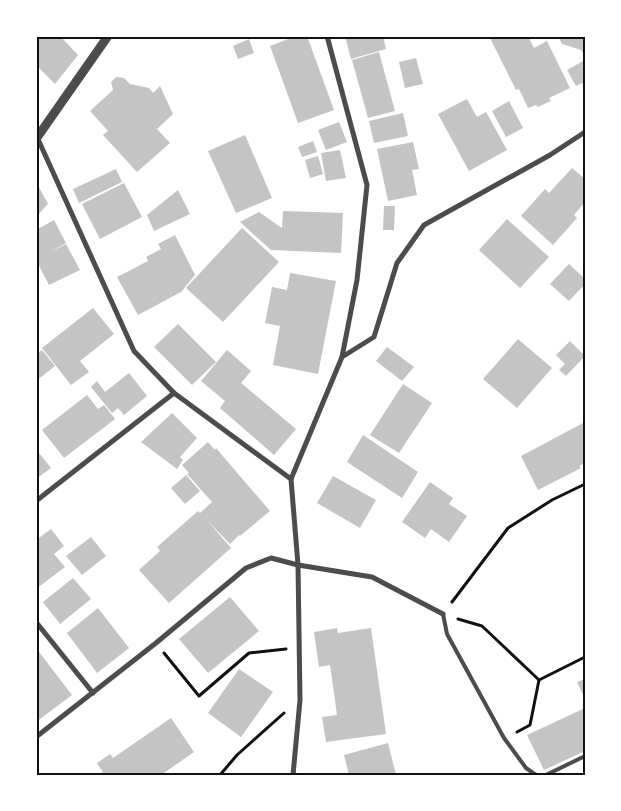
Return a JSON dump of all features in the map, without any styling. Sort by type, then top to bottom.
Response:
[{"type":"street","points":[[108,36],[37,138],[134,351],[174,393],[291,479]]},
{"type":"street","points":[[293,775],[300,700],[298,564],[291,479],[342,356],[356,280],[367,186],[327,36]]},
{"type":"street","points":[[342,356],[374,338],[397,263],[424,225],[550,155],[585,132]]},
{"type":"street","points":[[36,502],[174,393]]},
{"type":"street","points":[[36,737],[156,643],[246,568],[271,558],[372,577],[443,614]]},
{"type":"street","points":[[36,622],[93,693]]},
{"type":"lane","points":[[443,614],[447,634],[504,738],[526,768],[536,775]]},
{"type":"lane","points":[[546,775],[585,756]]},
{"type":"path","points":[[539,680],[482,626],[443,614],[508,528],[552,500],[585,484]]},
{"type":"path","points":[[156,643],[199,696],[249,653],[299,647]]},
{"type":"path","points":[[539,680],[585,658]]},
{"type":"path","points":[[504,738],[530,725],[539,680]]},
{"type":"path","points":[[220,775],[237,755],[300,700]]},
{"type":"building","points":[[36,36],[60,36],[78,55],[55,84],[36,65]]},
{"type":"building","points":[[296,36],[307,36],[334,110],[298,123],[270,46]]},
{"type":"building","points":[[345,36],[383,36],[386,49],[351,59]]},
{"type":"building","points":[[494,36],[528,36],[534,48],[547,41],[570,88],[549,98],[551,101],[538,107],[536,105],[528,108],[519,89],[516,90],[490,38]]},
{"type":"building","points":[[558,36],[585,36],[585,56],[581,50],[562,44]]},
{"type":"building","points":[[249,39],[254,53],[238,59],[233,46]]},
{"type":"building","points":[[379,52],[395,111],[368,118],[352,60]]},
{"type":"building","points":[[416,58],[423,84],[405,88],[399,62]]},
{"type":"building","points":[[585,60],[585,82],[576,86],[567,70]]},
{"type":"building","points":[[116,77],[124,78],[130,84],[149,88],[153,93],[160,86],[173,114],[157,129],[170,143],[137,172],[103,135],[108,131],[90,111],[113,90],[111,82]]},
{"type":"building","points":[[467,99],[477,117],[486,112],[507,150],[469,171],[438,114]]},
{"type":"building","points":[[509,101],[523,128],[506,137],[492,111]]},
{"type":"building","points":[[403,113],[408,136],[374,143],[369,121]]},
{"type":"building","points":[[339,122],[347,142],[326,150],[318,130]]},
{"type":"building","points":[[245,135],[272,198],[236,213],[208,151]]},
{"type":"building","points":[[313,141],[317,152],[302,157],[298,147]]},
{"type":"building","points":[[413,142],[419,169],[412,170],[417,195],[388,201],[377,149]]},
{"type":"building","points":[[340,150],[346,178],[326,181],[321,153]]},
{"type":"building","points":[[318,156],[323,174],[310,178],[305,160]]},
{"type":"building","points":[[572,168],[585,179],[585,202],[574,215],[577,218],[553,245],[521,216],[545,189],[549,193]]},
{"type":"building","points":[[116,169],[122,182],[79,203],[73,189]]},
{"type":"building","points":[[36,182],[48,204],[36,217]]},
{"type":"building","points":[[124,183],[142,217],[100,239],[82,204]]},
{"type":"building","points":[[178,190],[190,214],[154,231],[147,215]]},
{"type":"building","points":[[384,206],[395,206],[394,230],[383,230]]},
{"type":"building","points":[[283,211],[343,213],[341,253],[271,250],[240,222],[259,212],[282,228]]},
{"type":"building","points":[[507,219],[549,257],[520,288],[479,250]]},
{"type":"building","points":[[54,220],[66,243],[50,252],[66,244],[80,270],[49,285],[36,260],[36,230]]},
{"type":"building","points":[[242,228],[279,262],[223,322],[186,288]]},
{"type":"building","points":[[175,235],[195,275],[181,292],[138,315],[117,277],[148,261],[146,257],[161,249],[158,244]]},
{"type":"building","points":[[569,264],[585,279],[585,284],[569,301],[550,284]]},
{"type":"building","points":[[290,273],[336,281],[318,374],[273,365],[280,326],[265,323],[272,287],[287,290]]},
{"type":"building","points":[[93,308],[114,334],[80,361],[89,372],[71,385],[42,348]]},
{"type":"building","points":[[178,324],[216,362],[192,385],[154,347]]},
{"type":"building","points":[[518,339],[552,368],[517,408],[483,379]]},
{"type":"building","points":[[570,341],[585,356],[566,376],[559,370],[565,364],[556,355]]},
{"type":"building","points":[[387,347],[414,367],[402,381],[376,361]]},
{"type":"building","points":[[42,350],[55,366],[36,381],[36,354]]},
{"type":"building","points":[[227,350],[251,371],[241,383],[296,429],[274,455],[220,408],[225,401],[201,381]]},
{"type":"building","points":[[129,373],[147,396],[124,415],[118,408],[112,413],[91,387],[97,381],[105,392]]},
{"type":"building","points":[[403,384],[432,403],[399,453],[370,435]]},
{"type":"building","points":[[87,395],[98,409],[104,405],[115,419],[64,458],[42,430]]},
{"type":"building","points":[[172,413],[197,438],[180,457],[183,460],[177,469],[141,442]]},
{"type":"building","points":[[585,422],[585,463],[579,466],[581,468],[538,490],[521,456]]},
{"type":"building","points":[[363,435],[418,472],[402,498],[347,462]]},
{"type":"building","points":[[208,442],[215,450],[216,448],[270,511],[230,544],[206,519],[231,548],[169,603],[139,570],[160,551],[157,547],[198,511],[200,513],[212,502],[187,474],[189,473],[182,465]]},
{"type":"building","points":[[36,449],[51,468],[36,479]]},
{"type":"building","points":[[186,475],[200,491],[185,504],[171,488]]},
{"type":"building","points":[[333,476],[376,500],[360,528],[317,503]]},
{"type":"building","points":[[430,482],[453,498],[449,504],[467,516],[449,542],[431,529],[425,538],[402,522]]},
{"type":"building","points":[[51,529],[64,546],[54,554],[65,567],[36,589],[36,540]]},
{"type":"building","points":[[91,537],[106,556],[82,575],[66,556]]},
{"type":"building","points":[[73,578],[91,599],[60,624],[43,602]]},
{"type":"building","points":[[230,597],[259,631],[208,673],[179,639]]},
{"type":"building","points":[[98,608],[129,648],[97,673],[67,633]]},
{"type":"building","points":[[337,628],[338,633],[371,628],[386,734],[326,742],[322,717],[337,715],[330,665],[319,667],[314,632]]},
{"type":"building","points":[[36,648],[72,695],[36,722]]},
{"type":"building","points":[[239,669],[273,692],[241,737],[208,713]]},
{"type":"building","points":[[585,679],[585,699],[577,682]]},
{"type":"building","points":[[585,708],[585,751],[544,770],[527,735]]},
{"type":"building","points":[[171,718],[194,752],[161,775],[98,775],[103,772],[97,763],[110,754],[113,758]]},
{"type":"building","points":[[388,743],[396,775],[349,775],[344,755]]}]
